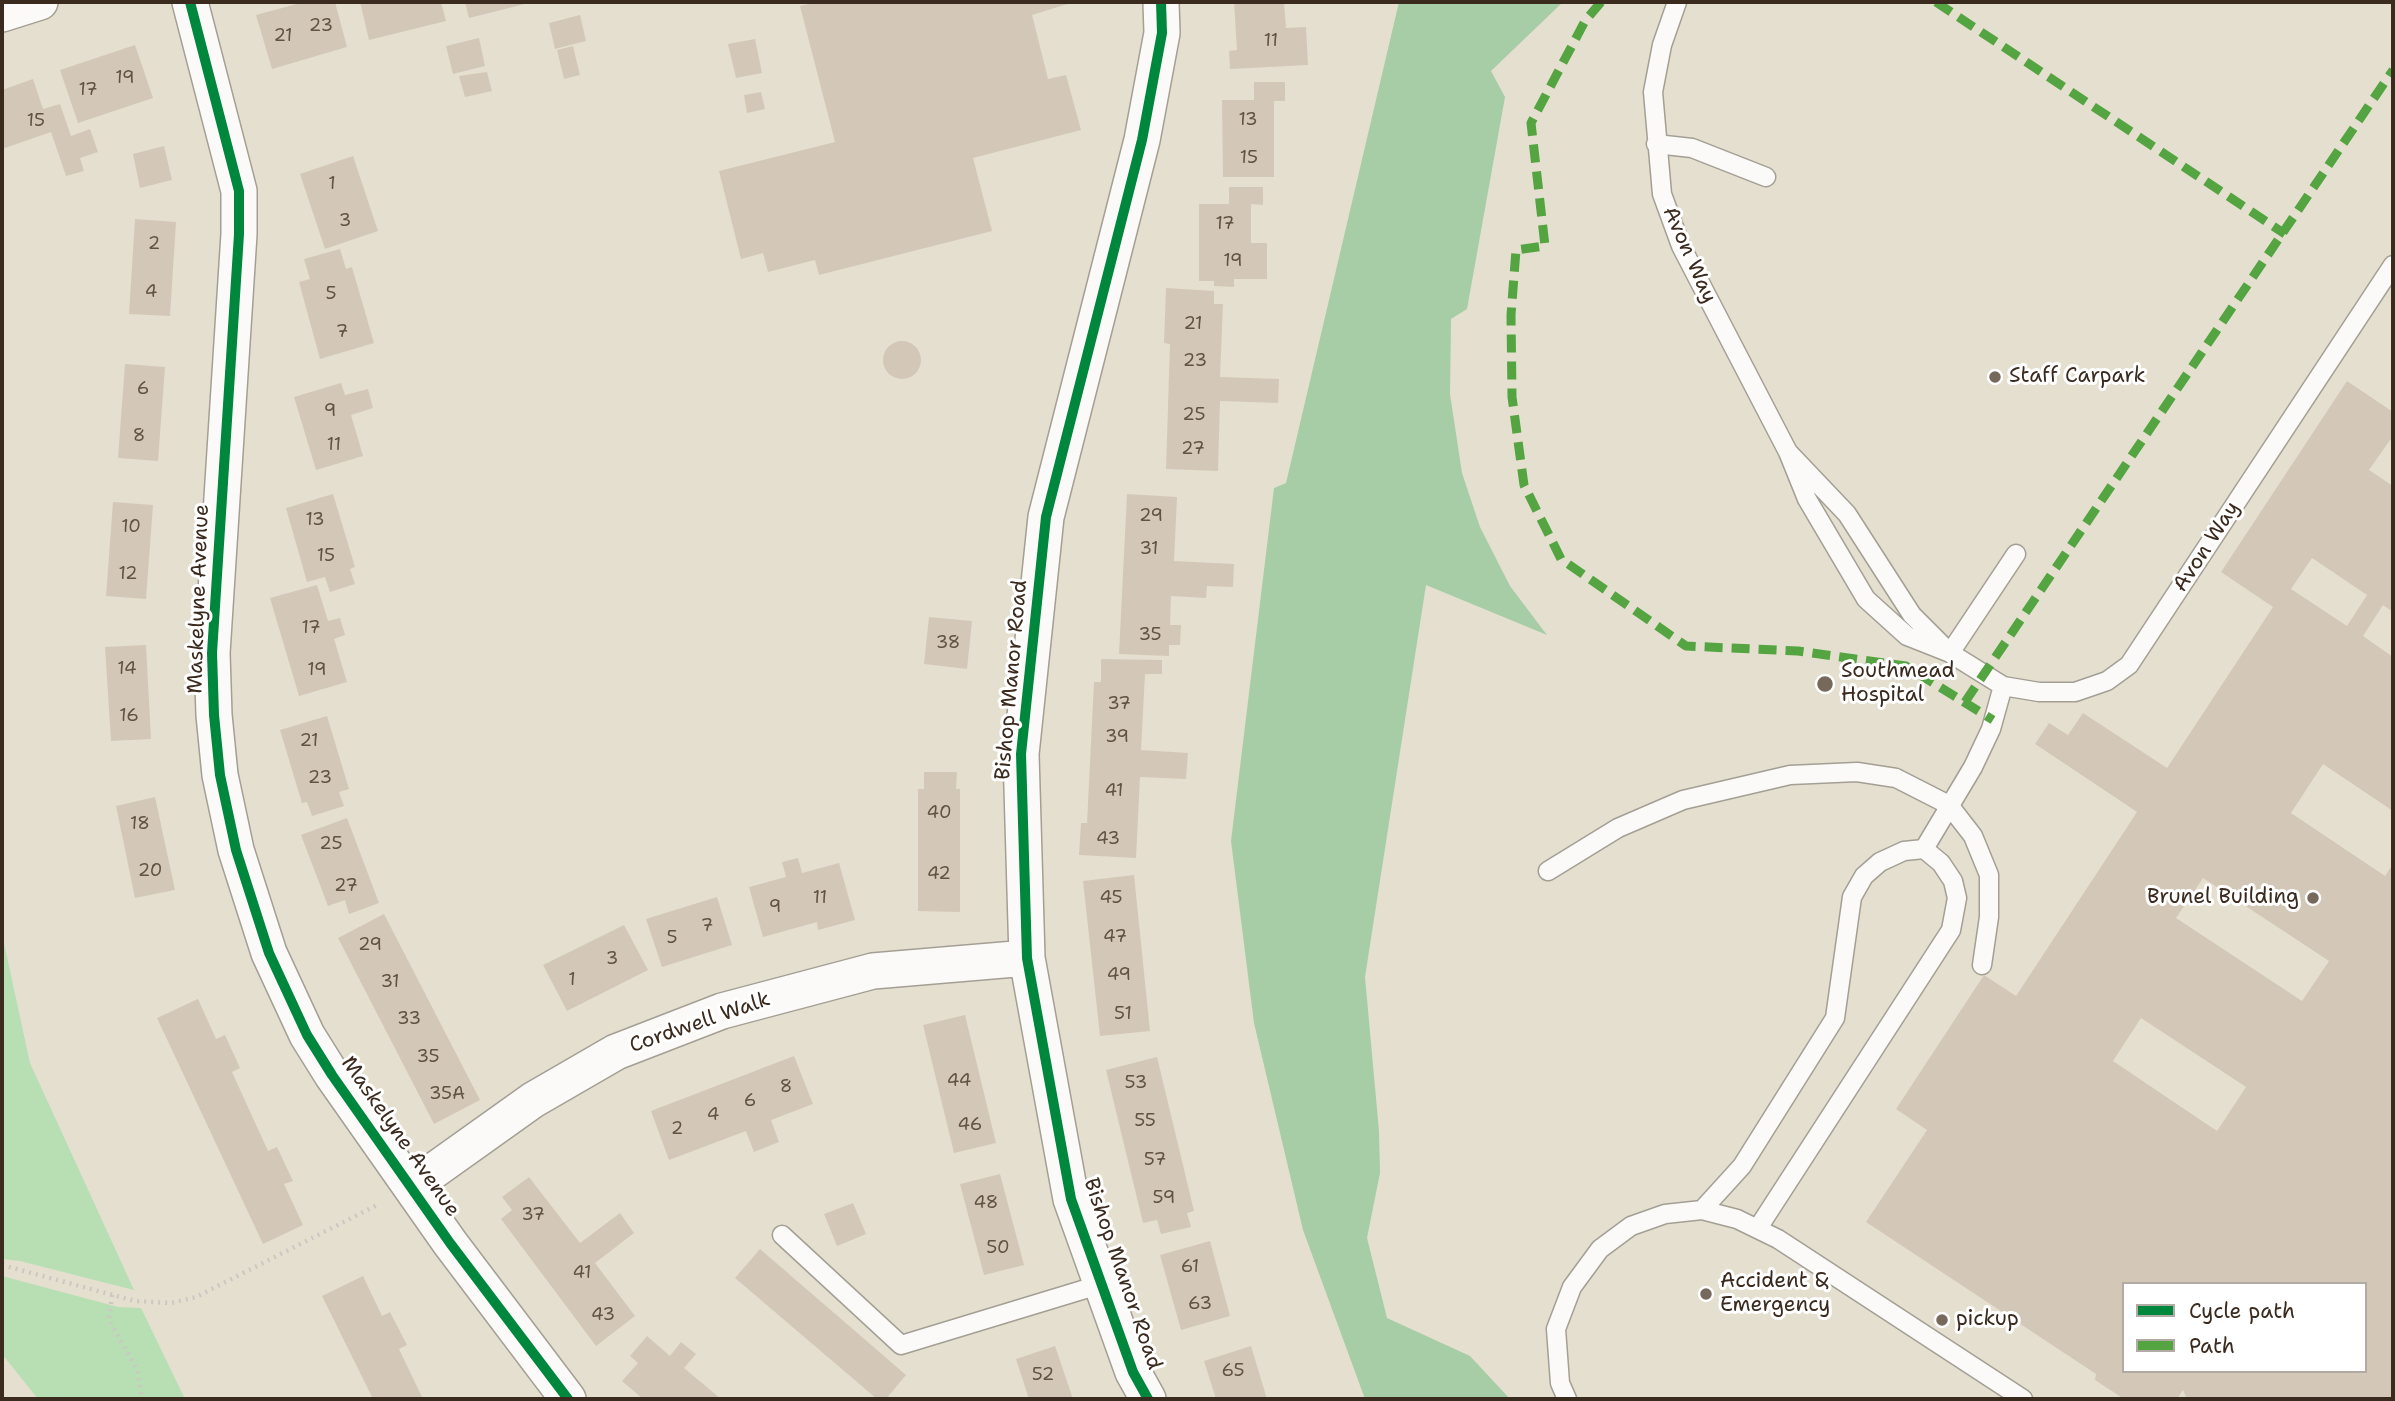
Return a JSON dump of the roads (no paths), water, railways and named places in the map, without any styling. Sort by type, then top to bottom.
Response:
[{"type":"street","points":[[2,14],[40,2]]},
{"type":"street","name":"Maskelyne Avenue","points":[[190,2],[239,191],[239,234],[212,653],[214,715],[228,814],[269,953],[307,1035],[411,1187],[568,1399]]},
{"type":"street","name":"Bishop Manor Road","points":[[1147,1399],[1133,1372],[1071,1199],[1027,958],[1021,754],[1046,517],[1142,139],[1161,33],[1161,2]]},
{"type":"street","name":"Cordwell Walk","points":[[411,1187],[533,1100],[616,1052],[722,1011],[873,971],[1027,958]]},
{"type":"lane","name":"Avon Way","points":[[1677,2],[1662,46],[1653,92],[1662,194],[1681,246],[1788,452],[1807,499],[1866,599],[1907,636],[1950,653],[2003,686],[2039,692],[2075,692],[2107,681],[2129,665],[2393,265]]},
{"type":"lane","points":[[1656,144],[1692,148],[1766,177]]},
{"type":"lane","name":"Avon Way","points":[[1788,452],[1847,514],[1912,614],[1950,653]]},
{"type":"lane","points":[[1950,653],[2016,554]]},
{"type":"lane","points":[[1924,849],[1973,766],[1991,729],[2003,686]]},
{"type":"lane","points":[[1548,871],[1618,828],[1683,800],[1790,775],[1857,772],[1896,778],[1949,805],[1973,836],[1989,875],[1989,917],[1982,965]]},
{"type":"lane","points":[[1702,1210],[1742,1166],[1835,1018],[1852,897],[1864,876],[1880,862],[1904,851],[1924,849],[1941,863],[1953,881],[1957,898],[1951,930],[1758,1228]]},
{"type":"lane","points":[[1567,1399],[1560,1383],[1556,1329],[1572,1287],[1600,1249],[1631,1226],[1665,1214],[1702,1210],[1758,1228],[1804,1255],[2023,1399]]},
{"type":"lane","points":[[782,1235],[901,1345],[1102,1284]]},
{"type":"place","name":"Staff Carpark","points":[[1995,377]]},
{"type":"place","name":"Southmead Hospital","points":[[1825,684]]},
{"type":"place","name":"Brunel Building","points":[[2313,898]]},
{"type":"place","name":"Accident & Emergency","points":[[1706,1294]]},
{"type":"place","name":"pickup","points":[[1942,1320]]}]
